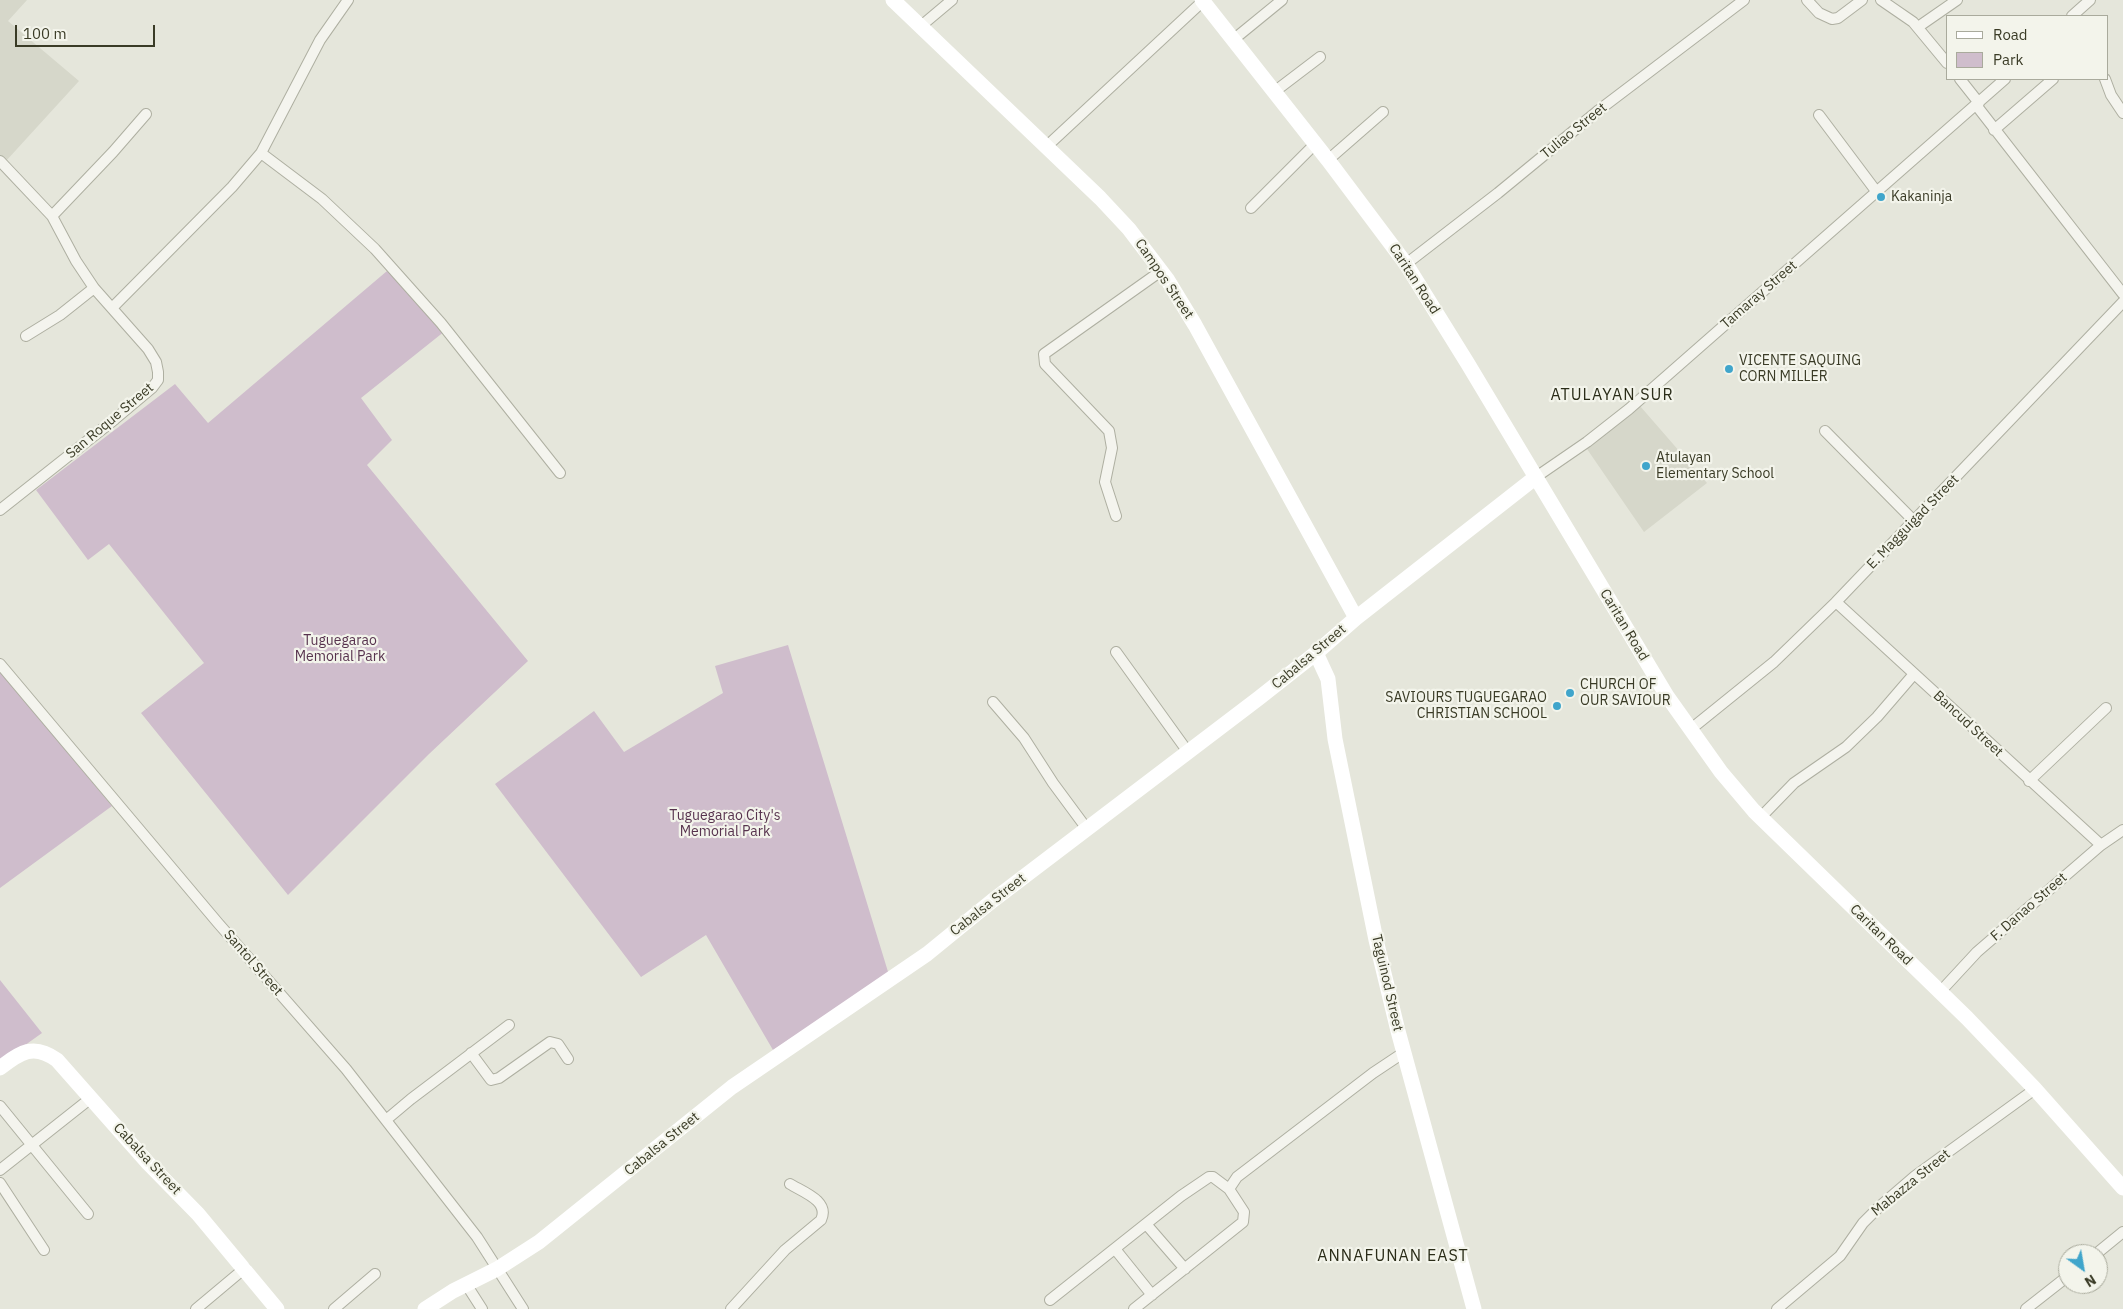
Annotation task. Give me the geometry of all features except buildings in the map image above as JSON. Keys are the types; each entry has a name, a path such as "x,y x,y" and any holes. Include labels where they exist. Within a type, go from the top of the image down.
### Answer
{"street":[{"path":"112,308 232,187 260,153 320,40 348,0"},
{"name":"Campos Street","path":"893,0 1046,146 1129,229 1161,271 1195,325 1356,618"},
{"path":"921,26 952,0"},
{"path":"1046,146 1203,0"},
{"name":"Caritan Road","path":"1203,0 1328,160 1406,264 1668,696 1726,778 1760,818 1940,992 2035,1089 2123,1188"},
{"path":"1233,40 1282,0"},
{"name":"Tuliao Street","path":"1406,264 1498,193 1599,110 1744,0"},
{"path":"1807,0 1819,13 1832,20 1838,18 1862,0"},
{"path":"1880,0 1908,18 1918,27 1946,62"},
{"path":"1918,27 1957,0"},
{"path":"2073,15 2090,0"},
{"path":"1274,92 1320,57"},
{"path":"1961,80 1994,130 2123,294"},
{"name":"Tamaray Street","path":"1536,478 1588,442 1629,409 2004,80"},
{"path":"1994,130 2052,80"},
{"path":"2105,80 2111,95 2123,113"},
{"path":"1328,160 1383,112"},
{"path":"52,216 146,114"},
{"path":"1819,115 1876,191"},
{"path":"1251,208 1315,144"},
{"path":"260,153 322,200 375,248 442,323 560,473"},
{"name":"San Roque Street","path":"0,161 52,216 76,261 94,288 148,349 156,362 158,380 152,388 115,419 0,510"},
{"path":"1116,516 1105,482 1112,448 1109,431 1045,364 1044,354 1161,271"},
{"path":"26,336 60,315 94,288"},
{"name":"E. Magguigad Street","path":"1691,730 1774,662 1836,602 2123,302"},
{"path":"1825,431 1914,521"},
{"name":"Cabalsa Street","path":"425,1309 466,1284 497,1269 564,1223 732,1087 927,954 992,901 1316,653 1356,618 1536,478"},
{"name":"Bancud Street","path":"1836,602 2101,845"},
{"path":"1116,652 1188,752"},
{"name":"Taguinod Street","path":"1316,653 1328,679 1334,739 1376,940 1403,1053 1474,1309"},
{"name":"Santol Street","path":"0,664 212,916 346,1069 477,1237 523,1309"},
{"path":"1760,818 1794,783 1846,747 1877,717 1914,674"},
{"path":"993,702 1024,738 1053,783 1087,829"},
{"path":"2029,781 2106,708"},
{"name":"F. Danao Street","path":"1940,992 1977,952 2101,845 2123,830"},
{"path":"386,1120 471,1053 509,1026"},
{"path":"471,1053 492,1080 499,1078 550,1042 558,1044 568,1059"},
{"name":"Cabalsa Street","path":"0,1068 21,1054 39,1050 48,1053 57,1060 148,1163 198,1214 278,1309"},
{"path":"1229,1189 1236,1177 1373,1073 1403,1053"},
{"name":"Mabazza Street","path":"1777,1309 1840,1256 1863,1223 1915,1176 2035,1089"},
{"path":"0,1170 91,1098"},
{"path":"0,1106 88,1214"},
{"path":"1050,1300 1181,1196 1211,1177 1229,1189 1244,1212 1244,1219 1240,1225 1134,1309"},
{"path":"0,1183 44,1250"},
{"path":"731,1309 784,1250 821,1220 824,1215 820,1203 790,1184"},
{"path":"1146,1224 1185,1269"},
{"path":"2108,1244 2123,1232"},
{"path":"1115,1249 1152,1295"},
{"path":"196,1309 245,1268"},
{"path":"334,1309 374,1274"},
{"path":"466,1284 482,1309"},
{"path":"2026,1309 2058,1284"}],"shaded area":[{"path":"0,0 27,0 8,21 79,81 6,161 0,155"},
{"name":"Atulayan Elementary School","path":"1640,406 1707,483 1644,532 1587,449"}],"green space":[{"name":"Tuguegarao Memorial Park","path":"387,271 445,331 361,398 392,440 367,465 528,661 429,754 288,895 141,713 204,663 109,544 88,560 36,490 175,384 208,423"},
{"name":"Tuguegarao City's Memorial Park","path":"788,645 889,975 773,1050 706,935 641,977 495,784 594,711 624,752 723,693 715,666"},
{"path":"0,671 112,806 0,888"},
{"path":"0,980 42,1033 0,1063"}],"place":[{"name":"Kakaninja","path":"1881,197"},
{"name":"VICENTE SAQUING CORN MILLER","path":"1729,369"},
{"name":"Atulayan Elementary School","path":"1646,466"},
{"name":"CHURCH OF OUR SAVIOUR","path":"1570,693"},
{"name":"SAVIOURS TUGUEGARAO CHRISTIAN SCHOOL","path":"1557,706"}],"district":[{"name":"ATULAYAN SUR","path":"1612,395"},
{"name":"ANNAFUNAN EAST","path":"1393,1256"}]}
